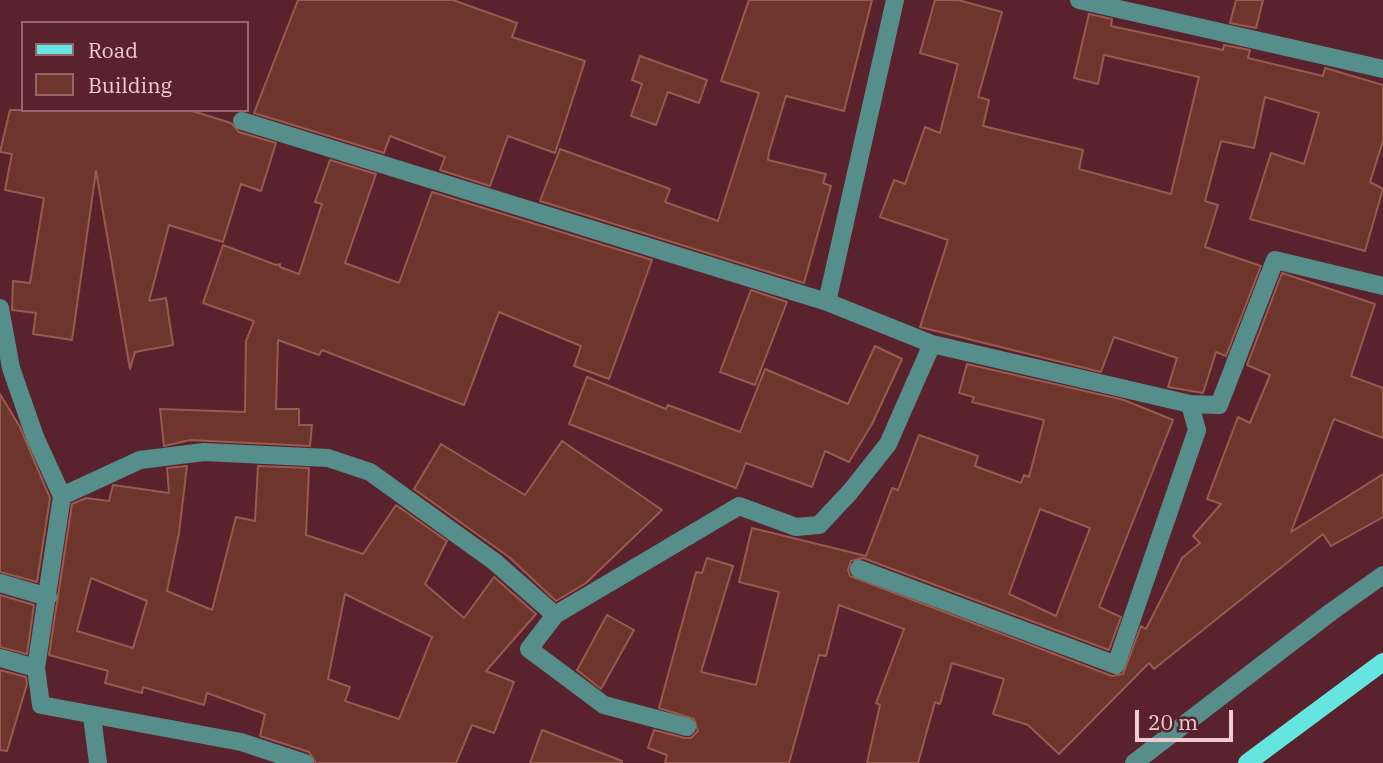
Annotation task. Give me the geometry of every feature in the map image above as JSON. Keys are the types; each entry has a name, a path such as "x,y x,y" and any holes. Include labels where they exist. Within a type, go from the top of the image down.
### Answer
{"main road":[{"path":"1247,763 1383,662"}],"street":[{"path":"827,302 895,0"},
{"path":"1079,0 1315,51 1383,69"},
{"path":"242,121 827,302 932,344 1190,404 1219,405 1275,260 1383,286"},
{"path":"0,308 11,368 35,438 62,496 36,668 41,705 241,742 305,763"},
{"path":"687,727 604,705 529,649 555,615 739,506 796,527 819,525 850,492 888,444 932,344"},
{"path":"859,569 1116,665 1197,430 1190,404"},
{"path":"62,496 139,460 204,452 328,458 370,472 495,562 555,615"},
{"path":"1133,763 1331,611 1383,575"},
{"path":"0,583 48,597"},
{"path":"0,658 36,668"},
{"path":"92,716 98,763"}],"building":[{"path":"298,0 453,0 517,23 512,37 585,61 555,153 508,136 490,186 440,170 445,157 390,136 384,153 254,113"},
{"path":"749,0 872,0 844,111 786,96 769,152 768,160 826,174 823,183 831,186 804,283 540,201 560,149 670,189 665,202 718,221 759,93 721,81"},
{"path":"935,0 958,0 1002,12 978,97 989,100 983,126 1083,150 1079,169 1171,194 1199,77 1104,55 1098,84 1074,78 1089,14 1112,19 1111,26 1223,50 1224,45 1250,50 1248,58 1323,76 1325,68 1383,85 1383,141 1370,182 1383,189 1365,251 1250,219 1271,153 1304,164 1319,113 1265,97 1254,148 1221,141 1205,201 1218,205 1205,247 1261,266 1226,356 1216,352 1203,393 1168,387 1177,358 1114,337 1101,372 920,327 948,240 880,217 894,180 905,184 925,127 940,133 958,64 920,53"},
{"path":"1236,0 1263,0 1256,28 1230,23"},
{"path":"640,56 707,80 699,103 668,92 656,125 631,116 642,84 632,80"},
{"path":"10,110 195,112 231,123 239,132 276,143 261,191 241,184 223,242 169,225 149,301 166,298 173,345 135,352 130,369 96,171 72,340 33,334 36,313 12,310 13,281 30,283 44,198 5,190 12,154 0,152"},
{"path":"330,160 376,174 345,263 399,283 432,192 652,260 609,379 574,366 581,346 499,312 464,405 322,350 319,355 278,340 276,409 299,409 299,425 312,425 310,446 190,440 164,446 160,409 245,412 246,341 254,321 203,303 223,245 276,265 280,264 280,267 299,274 322,204 315,202"},
{"path":"1282,273 1375,304 1351,376 1383,388 1383,438 1334,419 1291,532 1383,474 1383,517 1331,546 1323,534 1154,669 1149,663 1059,754 1028,725 993,714 1004,679 952,663 940,704 935,702 918,763 867,763 880,705 876,703 904,629 839,605 826,656 819,655 789,763 665,763 667,755 648,748 654,730 685,738 691,738 698,731 694,719 659,708 696,572 702,573 707,558 733,566 701,672 756,685 779,592 739,582 752,528 866,556 892,488 898,490 919,435 978,456 975,466 1021,483 1024,475 1029,477 1044,420 972,402 974,397 959,393 967,364 1124,400 1173,420 1099,607 1121,617 1109,650 863,558 851,561 848,570 850,576 1112,676 1123,674 1141,626 1146,629 1182,558 1200,543 1193,536 1221,504 1207,499 1238,417 1250,423 1270,375 1247,365","holes":["1040,509 1090,528 1056,616 1009,594"]},
{"path":"751,290 787,302 755,385 720,372"},
{"path":"875,346 902,359 872,424 849,462 825,451 812,487 746,463 736,488 569,424 587,377 666,409 668,405 740,432 765,369 848,404"},
{"path":"0,394 20,427 50,498 37,582 0,572"},
{"path":"562,441 662,510 586,583 556,601 509,557 414,489 441,444 525,495"},
{"path":"187,466 179,533 167,591 212,610 236,517 255,521 258,466 309,468 306,535 363,554 396,505 447,541 425,584 464,618 494,577 536,614 486,671 514,682 494,733 472,725 456,763 316,763 309,752 260,736 265,714 207,693 204,705 143,687 142,693 105,683 108,671 49,655 72,504 86,498 109,501 113,485 169,493 167,468","holes":["91,578 147,601 133,648 77,631","345,594 432,637 399,719 345,701 350,687 328,679"]},
{"path":"0,595 34,605 27,654 0,647"},
{"path":"607,615 634,630 601,689 577,670"},
{"path":"0,670 26,677 27,684 7,751 0,750"},
{"path":"542,730 622,761 622,763 530,763"}]}
